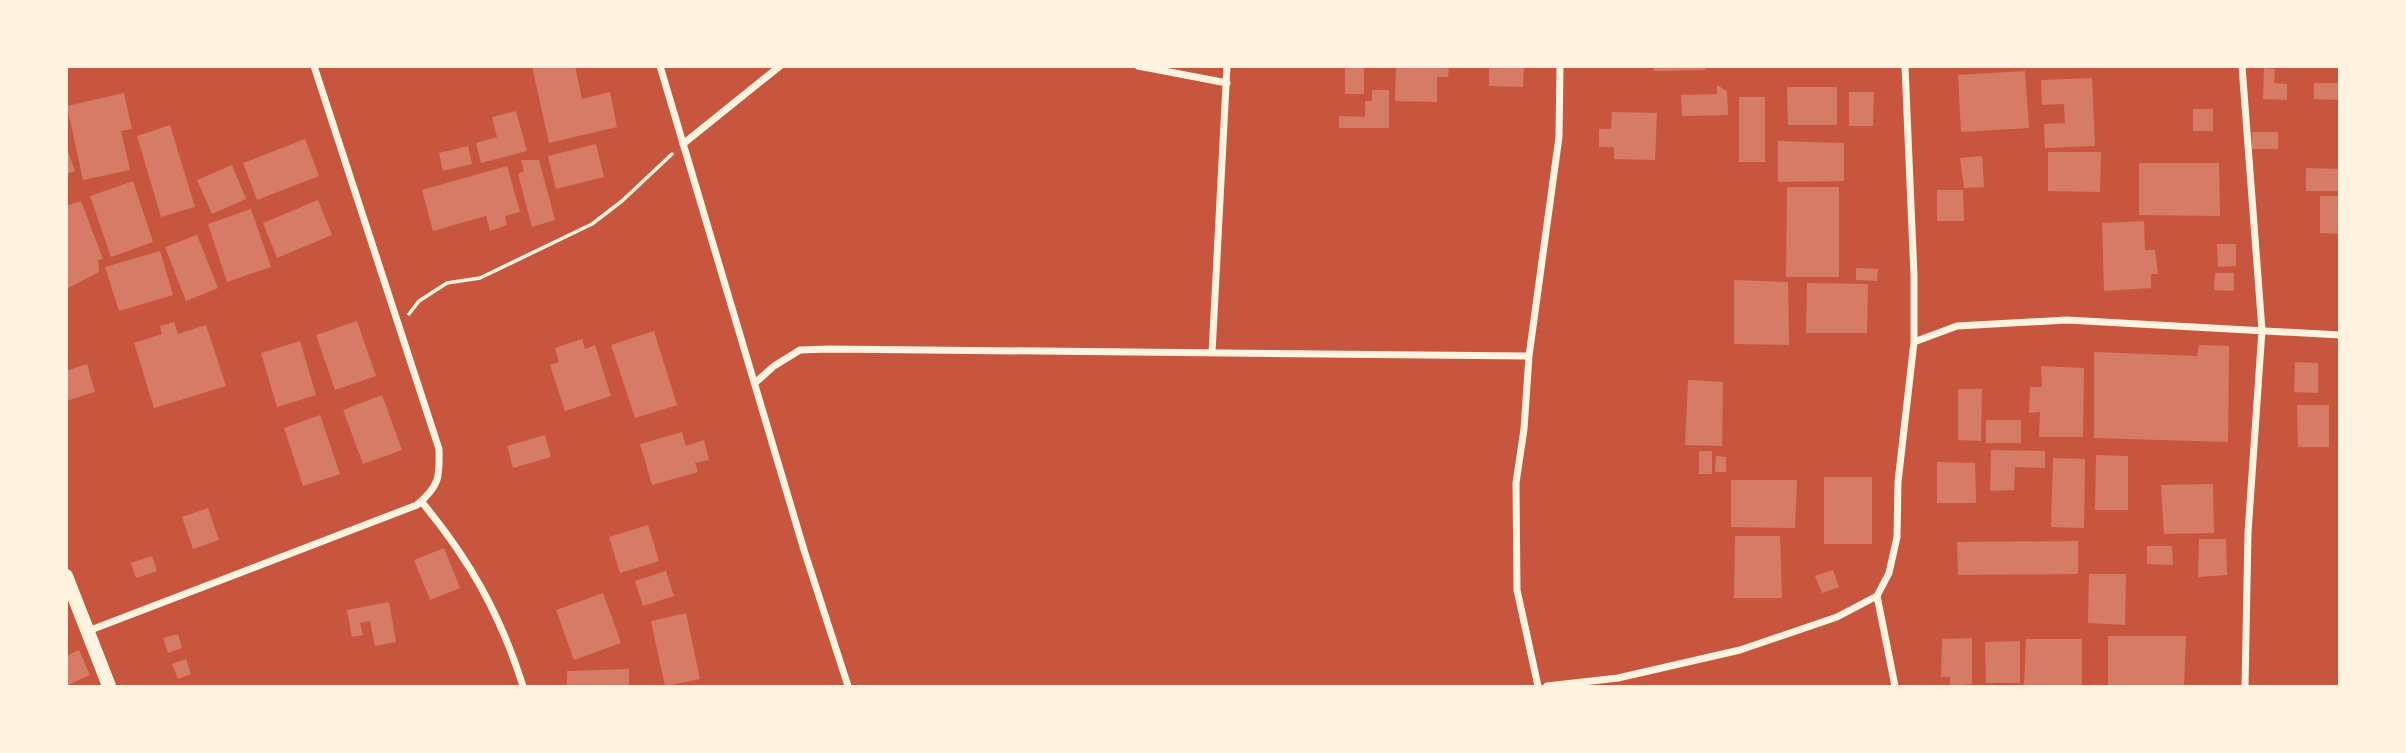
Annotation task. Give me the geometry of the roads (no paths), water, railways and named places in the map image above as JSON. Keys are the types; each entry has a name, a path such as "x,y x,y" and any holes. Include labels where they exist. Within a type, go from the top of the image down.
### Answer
{"main road":[{"path":"66,576 109,687"}],"street":[{"path":"88,632 417,505 433,492 440,475 439,449 314,66"},
{"path":"660,66 804,550 848,687"},
{"path":"683,144 780,66"},
{"path":"1138,66 1227,83"},
{"path":"1212,353 1227,66"},
{"path":"1538,687 1517,590 1516,483 1524,429 1529,356 1559,137 1560,66"},
{"path":"1547,687 1618,678 1740,650 1838,617 1877,596 1889,573 1897,537 1898,482 1914,342 1914,276 1905,66"},
{"path":"2242,66 2262,330 2248,533 2245,687"},
{"path":"1914,342 1957,326 2067,320 2340,335"},
{"path":"754,383 774,366 800,350 1529,356"},
{"path":"422,501 452,539 482,586 511,647 523,687"},
{"path":"1877,596 1895,687"}]}
